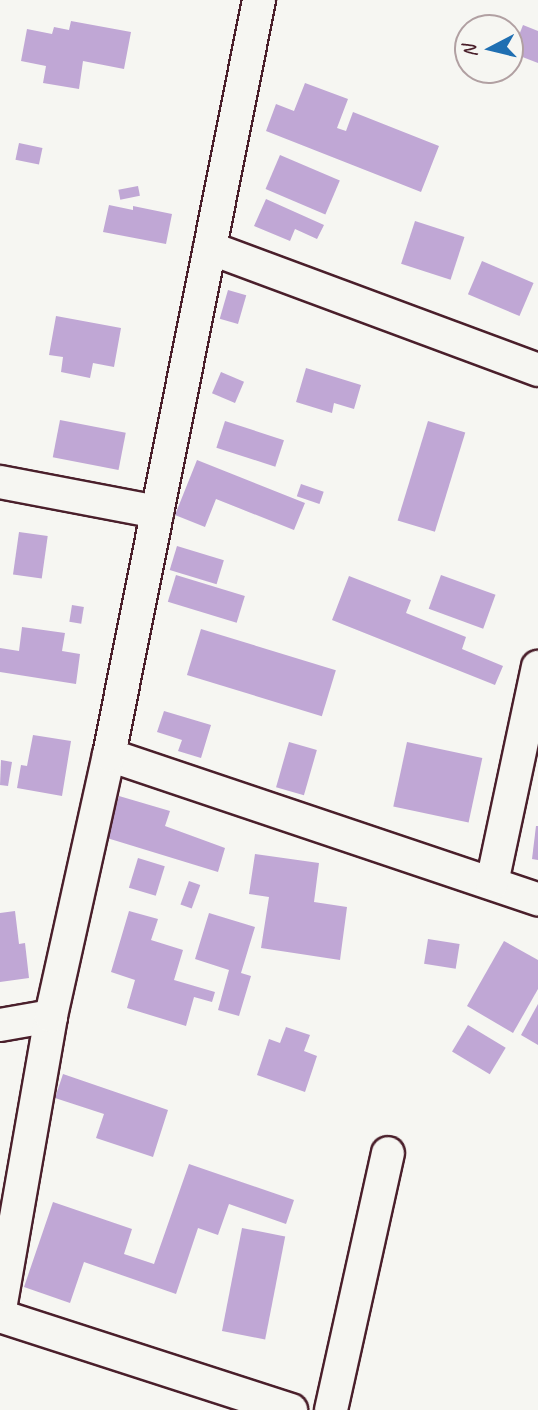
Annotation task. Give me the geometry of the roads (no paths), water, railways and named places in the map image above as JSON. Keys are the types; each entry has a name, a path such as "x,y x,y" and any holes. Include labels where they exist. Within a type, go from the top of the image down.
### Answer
{"street":[{"path":"0,1310 51,1016 109,755 259,0"},
{"path":"210,248 538,370"},
{"path":"0,482 158,512"},
{"path":"492,883 538,667"},
{"path":"109,755 538,899"},
{"path":"0,1025 51,1016"},
{"path":"331,1410 388,1153"},
{"path":"0,1316 291,1410"}]}
